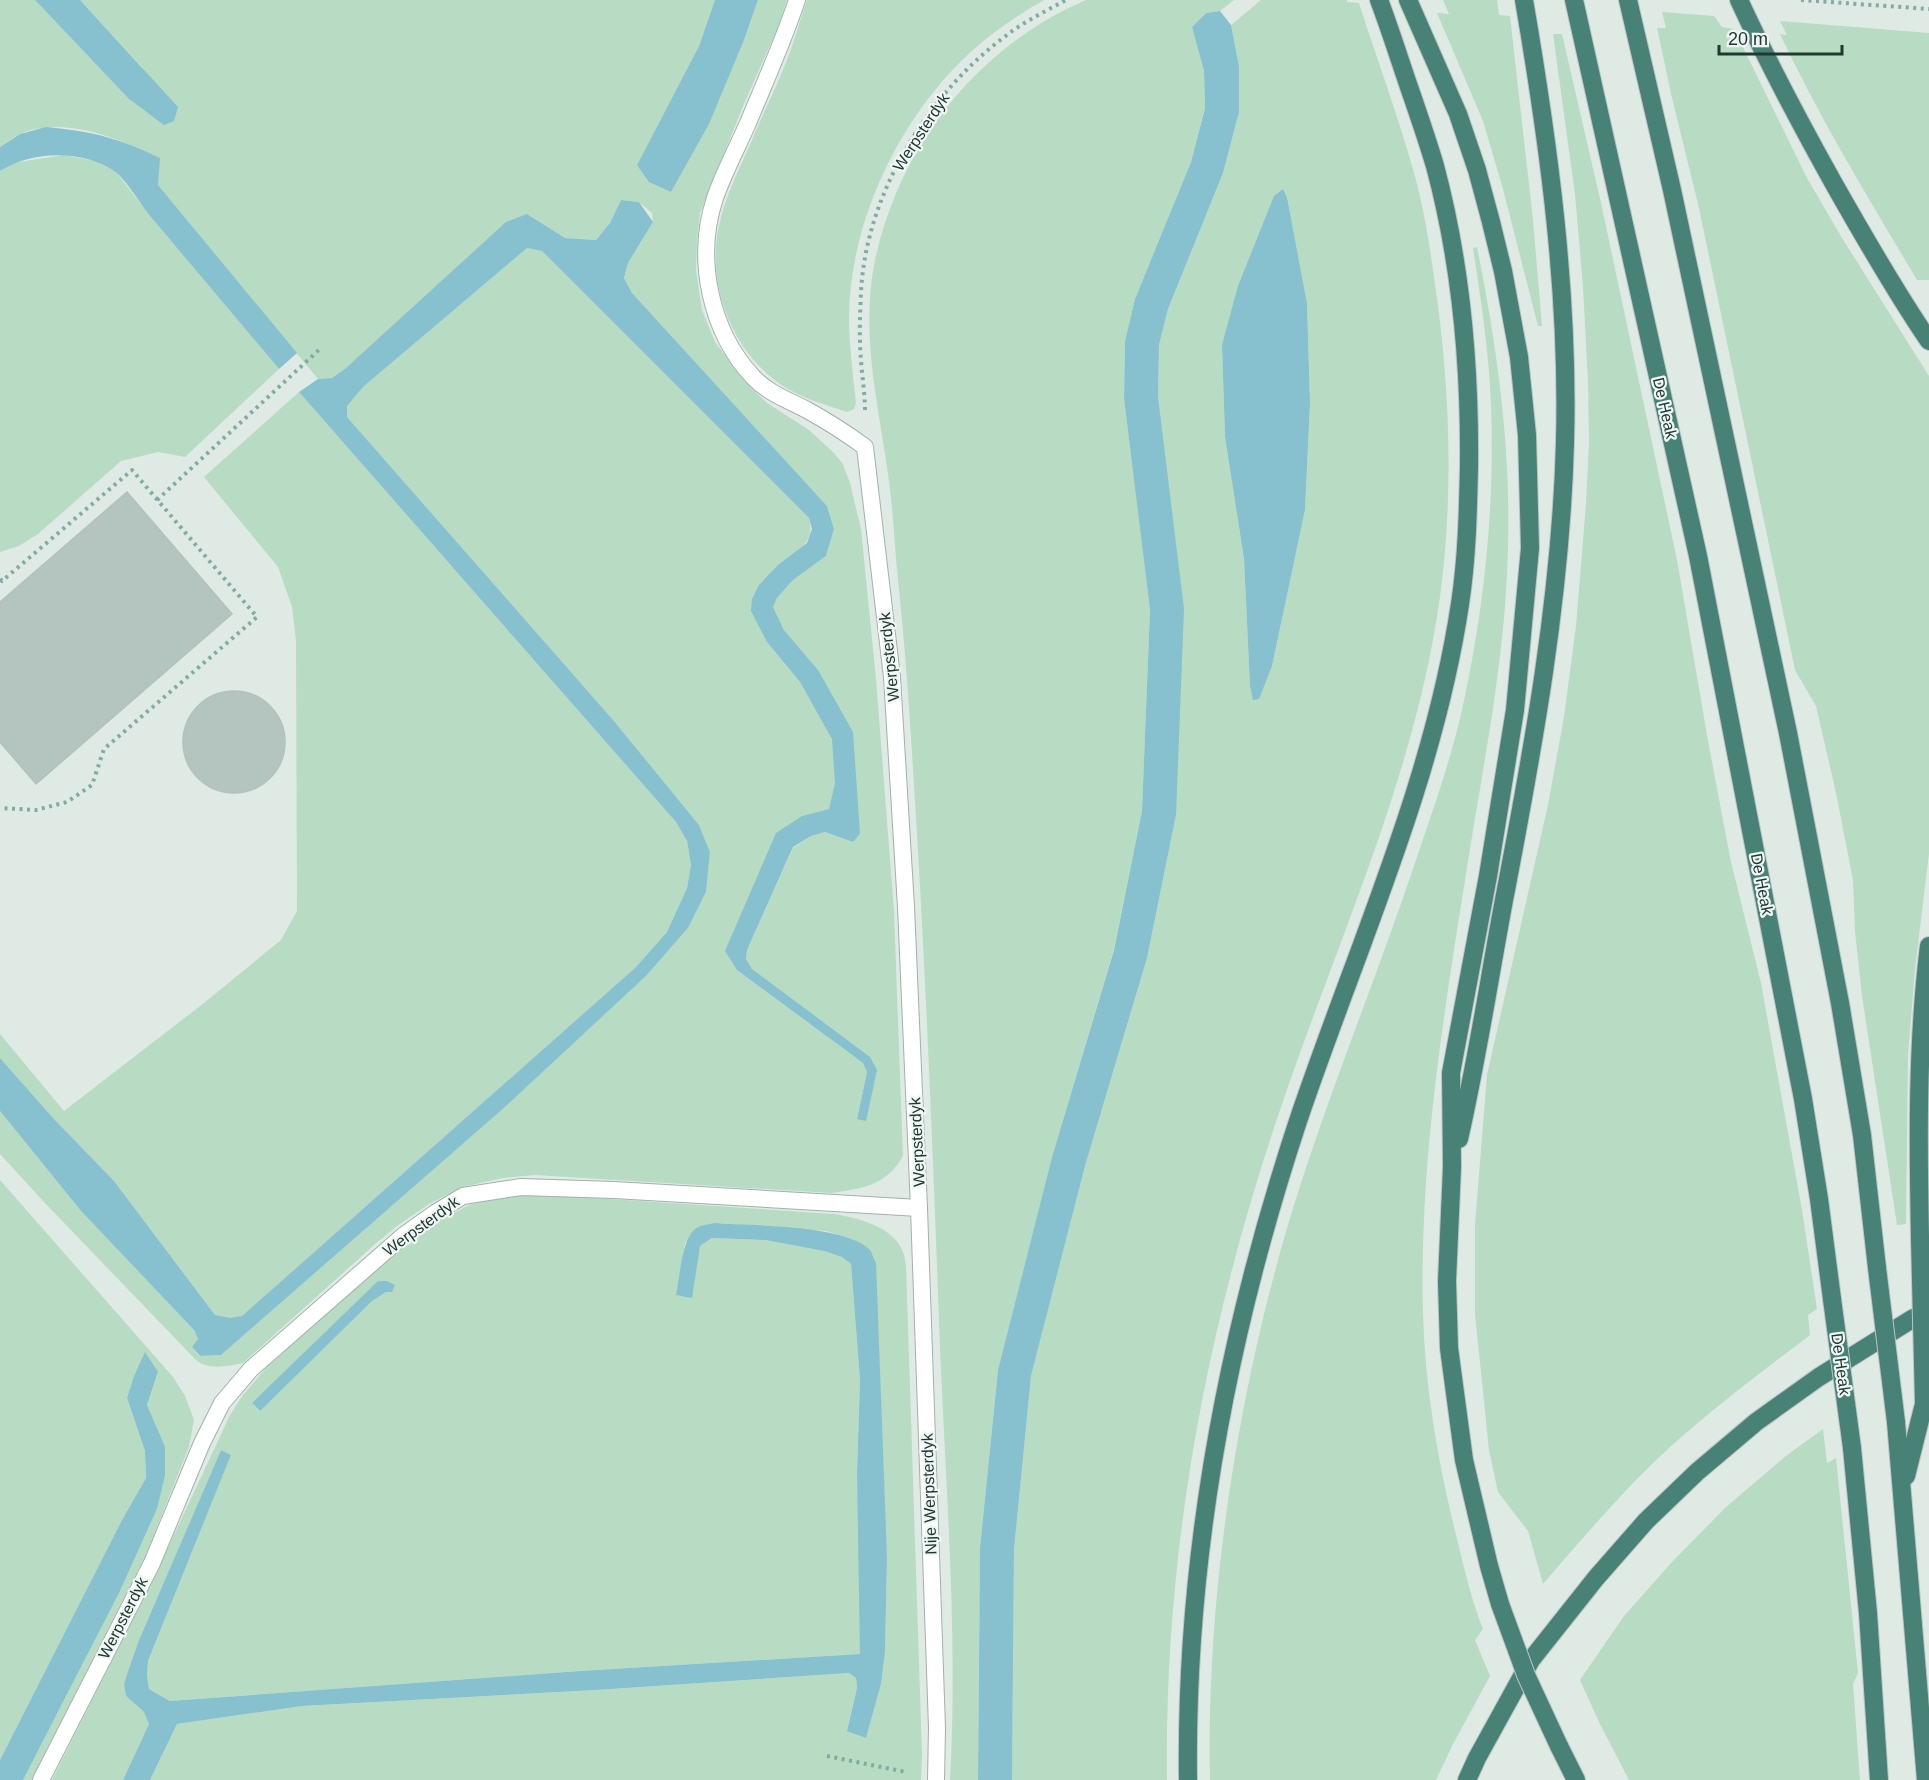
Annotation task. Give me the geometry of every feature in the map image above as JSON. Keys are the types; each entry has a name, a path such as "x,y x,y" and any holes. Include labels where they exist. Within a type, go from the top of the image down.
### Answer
{"highway":[{"name":"De Heak","path":"1574,0 1698,556 1803,1099 1819,1199 1852,1448 1868,1613 1879,1780"},
{"path":"1629,0 1788,733 1840,1003 1860,1124 1896,1422 1926,1780"},
{"path":"1739,0 1774,76 1851,214 1929,341"},
{"path":"1188,1780 1188,1730 1198,1561 1233,1355 1262,1237 1299,1119 1375,913 1425,765 1440,708 1460,603 1467,542 1470,405 1461,308 1449,231 1434,165 1380,3"},
{"path":"1411,5 1461,123 1491,222 1519,357 1528,464 1530,548 1517,688 1488,876 1451,1073 1452,1167 1447,1315 1452,1375 1472,1496 1488,1566 1526,1675 1576,1780"},
{"path":"1452,1167 1474,1076 1538,713 1551,623 1562,502 1565,381 1561,289 1554,196 1525,9"},
{"path":"1903,1490 1924,1404 1919,1166 1922,1026 1929,946"},
{"path":"1467,1780 1531,1660 1596,1578 1646,1521 1698,1471 1756,1422 1828,1372 1912,1319 1929,1311"}],"lane":[{"path":"797,0 784,38 715,199 708,240 707,270 712,302 722,330 738,358 754,378 775,394 837,427 865,447"},
{"name":"Werpsterdyk","path":"41,1780 152,1563 202,1443 222,1403 251,1369 404,1234 435,1213 463,1196 521,1186 920,1208 906,907 892,677 865,447"},
{"name":"Nije Werpsterdyk","path":"920,1208 936,1684 936,1779"}],"path":[{"name":"Werpsterdyk","path":"865,447 861,290 875,222 892,176 932,110 953,84 1008,34 1066,0"},
{"path":"1801,0 1929,9"},
{"path":"157,500 321,348"},
{"path":"0,579 2,582 132,470 257,617 104,749 92,785 67,802 36,810 0,808"},
{"path":"827,1756 936,1779"}],"green space":[{"path":"0,0 35,0 128,98 143,68 80,0 715,0 699,46 637,165 671,192 709,123 758,0 787,0 700,213 696,270 702,310 715,342 745,382 767,403 809,430 843,464 861,529 876,679 894,911 903,1156 889,1174 864,1187 832,1193 535,1175 503,1178 462,1187 429,1204 397,1226 243,1363 218,1367 200,1363 195,1359 0,1154 0,1111 81,1211 194,1330 198,1339 192,1347 199,1356 221,1355 505,1107 646,976 688,928 706,892 710,852 699,825 614,721 347,417 346,406 363,387 527,248 542,251 809,518 810,534 807,540 803,546 779,564 767,642 800,682 833,739 836,783 829,809 802,816 737,970 863,1063 867,1072 857,1119 876,1071 752,969 746,959 747,950 793,848 811,836 825,832 853,842 860,834 818,670 784,630 773,607 777,598 793,580 826,556 834,529 827,506 632,293 624,278 628,263 653,222 652,213 639,202 621,200 610,223 596,240 565,238 527,214 346,368 332,378 318,379 158,185 159,158 109,137 73,128 37,129 17,135 0,147"},
{"path":"807,0 1044,0 990,36 946,77 922,107 882,175 857,250 851,287 849,325 856,403 854,409 847,412 798,394 765,372 737,336 720,294 716,271 716,248 725,204 786,63"},
{"path":"1086,0 1234,0 1220,11 1206,13 1192,27 1204,71 1205,107 1191,162 1135,299 1125,341 1124,399 1150,610 1142,811 1114,949 1052,1157 998,1370 980,1548 978,1780 950,1780 952,1618 922,930 913,763 893,516 872,367 869,314 871,287 875,260 887,218 903,177 924,140 949,104 978,73 1011,44 1047,20"},
{"path":"1261,0 1347,0 1347,2 1359,3 1413,169 1434,277 1444,357 1448,437 1447,518 1440,597 1428,664 1393,795 1372,859 1279,1113 1230,1276 1194,1442 1182,1526 1173,1610 1168,1695 1167,1780 1012,1780 1014,1550 1031,1376 1085,1166 1147,958 1176,815 1158,397 1159,345 1168,309 1223,173 1239,112 1239,66 1231,25","holes":["1283,189 1287,197 1307,303 1310,403 1305,510 1272,666 1250,686 1244,559 1225,437 1222,345"]},
{"path":"1443,0 1497,0 1499,15 1510,16 1533,220 1542,326 1538,326 1483,121 1437,13 1449,14"},
{"path":"1662,12 1714,16 1722,27 1734,29 1807,178 1929,376 1929,853 1915,969 1908,1055 1906,1224 1897,1225 1862,996 1855,931 1853,880 1836,793 1816,706 1795,670 1699,208 1657,28 1666,28"},
{"path":"1780,21 1929,33 1929,280 1917,280 1846,158 1780,34 1787,35"},
{"path":"1553,34 1562,34 1601,203 1677,560 1731,862 1761,983 1802,1210 1817,1309 1808,1315 1810,1335 1721,1404 1658,1458 1543,1584 1528,1531 1498,1492 1489,1450 1475,1314 1475,1224 1487,1075 1548,805 1564,717 1576,626 1586,504 1589,443 1583,287 1575,194"},
{"path":"64,155 96,161 116,172 279,369 185,457 158,452 121,461 38,534 19,546 0,552 0,171 12,163"},
{"path":"1477,247 1491,321 1505,434 1508,509 1506,588 1493,711 1449,983 1434,1092 1425,1203 1423,1313 1426,1369 1438,1452 1465,1571 1483,1629 1475,1640 1490,1676 1436,1780 1210,1780 1213,1645 1227,1508 1251,1373 1266,1307 1283,1242 1314,1144 1442,783 1453,747 1470,672 1486,559 1492,444 1488,365 1473,248"},
{"path":"299,392 676,822 687,841 691,865 687,888 667,932 636,967 242,1316 230,1319 215,1315 114,1181 54,1119 0,1058 0,1034 64,1111 204,1003 281,940 297,911 296,640 292,607 278,567 204,477"},
{"path":"0,1180 173,1377 185,1396 194,1420 189,1447 144,1559 32,1780 23,1780 120,1591 157,1509 153,1422 147,1405 158,1373 145,1353 127,1398 145,1451 146,1478 122,1520 0,1760"},
{"path":"534,1194 834,1214 874,1225 898,1243 904,1254 906,1266 921,1780 150,1780 177,1724 302,1706 849,1673 856,1678 857,1688 847,1730 866,1738 881,1684 885,1652 887,1558 870,1251 853,1239 826,1231 714,1223 685,1243 677,1295 697,1261 700,1246 712,1238 765,1240 824,1251 842,1257 851,1264 860,1380 857,1474 861,1589 860,1654 580,1671 170,1701 149,1689 148,1661 231,1455 221,1450 139,1640 127,1674 124,1685 126,1696 144,1712 149,1724 123,1780 52,1780 159,1567 230,1415 243,1395 266,1368 409,1240 469,1205 506,1195","holes":["387,1281 392,1292 386,1292 372,1301 259,1411 252,1403"]},
{"path":"1823,1429 1827,1463 1836,1458 1858,1673 1853,1684 1860,1780 1629,1780 1580,1680 1624,1616 1672,1562 1726,1507 1786,1456"}],"water":[{"path":"35,0 80,0 178,107 174,121 164,125 128,98"},
{"path":"715,0 758,0 709,124 671,192 649,182 637,165 699,46"},
{"path":"1220,11 1231,25 1239,66 1239,112 1223,173 1168,309 1159,345 1158,397 1184,609 1176,815 1147,958 1085,1166 1031,1376 1014,1550 1012,1780 978,1780 980,1548 998,1370 1052,1157 1114,950 1142,811 1150,610 1124,399 1125,341 1135,299 1191,162 1205,108 1204,71 1192,27 1206,13"},
{"path":"46,127 104,137 131,145 160,158 158,185 297,353 279,369 114,171 87,159 57,155 26,159 0,171 0,147 20,134"},
{"path":"1283,189 1287,197 1307,303 1310,403 1305,510 1272,666 1259,699 1253,700 1250,686 1244,559 1225,437 1222,345 1238,286 1274,196"},
{"path":"621,200 639,202 653,222 628,263 624,278 632,293 827,506 834,529 826,556 793,580 777,598 773,607 784,630 818,670 853,732 860,834 853,842 825,832 811,836 793,847 747,950 746,959 752,969 870,1057 877,1070 866,1121 857,1119 867,1072 863,1063 737,970 725,951 776,833 802,816 829,809 835,783 832,739 800,682 767,642 751,611 752,599 759,585 779,564 807,543 812,529 809,518 542,251 527,248 363,387 347,406 347,417 614,721 699,825 710,852 706,892 688,928 646,976 505,1107 221,1355 200,1356 192,1347 198,1339 194,1330 81,1211 0,1111 0,1058 54,1119 114,1181 215,1315 230,1318 242,1316 636,967 667,932 687,888 691,865 687,841 676,822 299,392 318,379 332,378 346,368 506,222 527,214 565,238 596,240 610,223"},
{"path":"714,1223 796,1228 841,1235 858,1241 870,1250 876,1263 887,1558 885,1652 881,1684 866,1738 847,1731 857,1688 856,1678 849,1673 302,1706 177,1724 150,1780 123,1780 149,1724 144,1712 126,1696 124,1685 127,1674 139,1640 221,1450 231,1455 148,1661 149,1689 170,1701 580,1671 860,1654 857,1474 860,1380 851,1264 842,1257 824,1251 765,1240 712,1238 700,1246 692,1298 676,1295 683,1253 689,1237 697,1228"},
{"path":"378,1281 387,1281 395,1285 392,1292 386,1292 372,1301 260,1411 252,1403"},
{"path":"145,1352 158,1372 147,1405 165,1447 165,1475 157,1509 120,1591 23,1780 0,1780 0,1760 122,1520 146,1478 145,1451 127,1398"}],"building":[{"path":"127,492 232,614 36,784 0,742 0,602"},
{"path":"234,691 253,695 270,706 281,723 285,742 281,761 270,778 253,789 234,793 215,789 198,778 187,761 183,742 187,723 198,706 215,695"}]}
